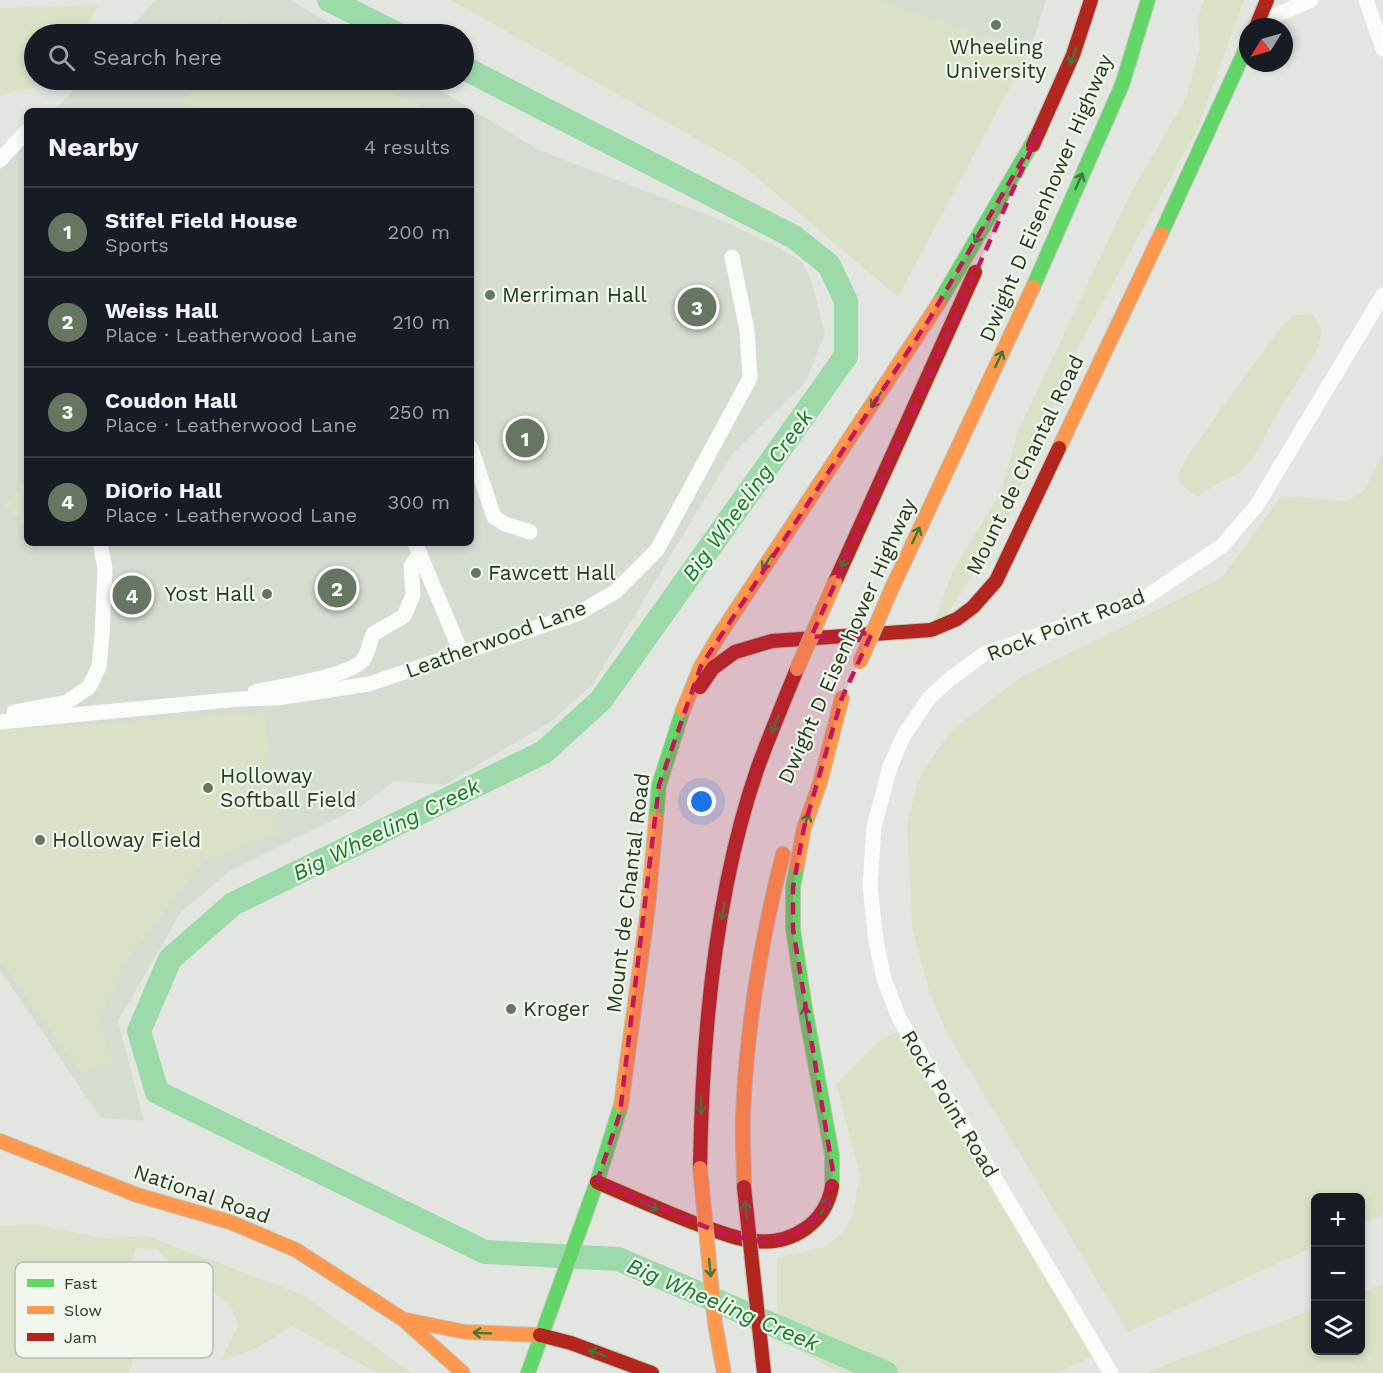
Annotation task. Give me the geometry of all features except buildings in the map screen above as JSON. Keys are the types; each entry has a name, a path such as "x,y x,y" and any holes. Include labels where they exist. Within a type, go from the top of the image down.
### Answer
{"main road":[{"name":"Dwight D Eisenhower Highway","path":"724,1373 715,1323 700,1168 701,1092 711,988 737,840 758,767 797,669 1073,55 1091,0"},
{"name":"Dwight D Eisenhower Highway","path":"858,666 891,588 1030,294 1067,210 1122,84 1149,0"},
{"path":"1260,18 1267,0"},
{"name":"Mount de Chantal Road","path":"528,1373 620,1113 648,907 659,785 683,710 713,668 735,652 772,641 931,630 957,619 973,607 996,581 1239,64"},
{"path":"683,710 701,666 718,637 930,318 1040,130"},
{"name":"Dwight D Eisenhower Highway","path":"597,1182 647,1205 723,1234 762,1242 781,1241 800,1234 823,1212 829,1201 833,1172 832,1155 808,1030 793,929 793,887 804,828 820,783 844,694 822,738 796,811 767,917 756,973 743,1115 744,1187 764,1373"},
{"name":"National Road","path":"0,1141 137,1195 230,1222 285,1245 347,1281 404,1320 463,1373"},
{"path":"404,1320 465,1332 540,1335 571,1343 652,1373"}],"street":[{"path":"1272,18 1311,0"},
{"path":"1366,0 1383,50"},
{"path":"0,160 24,134"},
{"name":"Leatherwood Lane","path":"0,722 239,699 277,698 369,684 577,614 615,592 657,550 750,378 747,330 732,257"},
{"name":"Rock Point Road","path":"1111,1373 899,1018 884,979 876,941 870,886 874,827 890,767 904,735 930,697 950,679 984,654 1143,599 1222,546 1257,505 1383,295"},
{"path":"474,457 494,517 505,524 530,532"},
{"path":"0,714 67,702 89,687 99,668 102,635 105,568 101,546"},
{"path":"417,548 461,652"},
{"path":"239,699 255,692 338,674 363,660 373,634 404,616 413,595 411,566 417,548"}],"highlighted area":[{"path":"1040,130 811,637 872,633 842,698 804,828 793,887 793,929 833,1172 829,1201 809,1226 781,1241 762,1242 723,1234 597,1182 620,1113 659,785 701,666 930,318"}],"shaded area":[{"path":"156,0 290,0 331,24 133,24"},
{"name":"Wheeling University","path":"878,0 1046,0 1030,50"},
{"path":"74,90 440,90 469,108 57,108"},
{"path":"474,111 539,150 723,221 802,262 811,280 825,333 806,382 732,454 593,684 552,721 444,785 394,781 362,806 231,870 181,912 118,1021 144,1121 101,1118 0,970 0,170 24,144 24,546 474,546"}],"green space":[{"path":"451,0 878,0 1030,50 898,297 741,164"},
{"path":"1204,0 1244,0 1197,130 1074,355 1005,525 943,621 935,619 953,570 1001,492 1017,433 1129,196 1186,98 1200,47 1197,21"},
{"path":"98,5 89,24 24,24 24,90 0,95 0,8"},
{"path":"226,13 250,24 221,24"},
{"path":"189,90 387,90 421,106 420,108 199,108 184,101"},
{"path":"1313,314 1322,331 1317,350 1274,419 1254,457 1239,474 1220,482 1197,497 1179,483 1178,474 1188,455 1279,329 1293,315"},
{"path":"1383,452 1383,1215 1365,1223 1365,1193 1311,1193 1311,1248 1128,1332 946,1032 929,991 912,927 907,823 918,782 928,763 952,730 1021,677 1222,578 1281,496 1347,501 1365,489"},
{"path":"24,483 24,524 4,505"},
{"path":"264,712 279,834 203,862 123,965 99,1020 113,1063 82,1074 0,961 0,730"},
{"path":"899,1031 1095,1355 1058,1373 840,1373 792,1347 777,1310 777,1258 824,1247 841,1234 852,1216 860,1175 836,1084 880,1040"},
{"path":"37,1225 104,1238 147,1236 303,1295 412,1373 377,1373 292,1326 257,1348 221,1360 238,1326 231,1305 213,1293 213,1262 169,1262 157,1249 136,1248 133,1262 15,1262 15,1358 133,1358 129,1373 0,1373 0,1226"},
{"path":"1383,1284 1383,1373 1148,1373 1311,1310 1311,1355 1365,1355 1365,1291"}],"waterway":[{"name":"Big Wheeling Creek","path":"329,0 377,24"},
{"name":"Big Wheeling Creek","path":"474,73 794,237 829,265 846,301 846,356 601,700 544,752 233,904 170,959 139,1031 157,1092 485,1252 618,1259 886,1373"}],"traffic: fast":[{"path":"1033,287 1122,85 1148,0"},
{"path":"1161,234 1239,64"},
{"path":"939,303 1040,130"},
{"path":"656,819 659,785 683,710"},
{"path":"797,866 793,887 793,929 832,1155 832,1186"},
{"path":"528,1373 597,1182 621,1105"}],"traffic: slow":[{"path":"1059,448 1161,234"},
{"path":"892,588 1033,287"},
{"path":"683,710 701,666 718,637 939,303"},
{"path":"797,669 835,582"},
{"path":"860,662 892,588"},
{"path":"797,866 804,828 820,783 842,698"},
{"path":"621,1105 648,907 656,819"},
{"path":"744,1187 743,1113 748,1047 762,950 783,854"},
{"path":"0,1141 137,1195 230,1222 296,1250 404,1320 463,1373"},
{"path":"700,1168 715,1323 724,1373"},
{"path":"406,1320 465,1332 540,1335"}],"traffic: jam":[{"path":"1033,145 1073,55 1091,0"},
{"path":"1260,18 1267,0"},
{"path":"835,582 975,272"},
{"path":"700,687 713,668 735,652 772,641 931,630 957,619 973,607 996,581 1059,448"},
{"path":"700,1168 708,1016 721,914 743,814 758,767 797,669"},
{"path":"597,1182 724,1234 755,1241 782,1239 805,1229 823,1211 832,1186"},
{"path":"744,1187 764,1373"},
{"path":"540,1335 571,1343 652,1373"}],"place":[{"name":"Wheeling University","path":"996,25"},
{"name":"Merriman Hall","path":"490,295"},
{"name":"Coudon Hall","path":"697,307"},
{"name":"Stifel Field House","path":"525,438"},
{"name":"Fawcett Hall","path":"476,573"},
{"name":"Weiss Hall","path":"337,588"},
{"name":"Yost Hall","path":"267,594"},
{"name":"DiOrio Hall","path":"132,595"},
{"name":"Holloway Softball Field","path":"208,788"},
{"name":"Holloway Field","path":"40,840"},
{"name":"Kroger","path":"511,1009"}]}
